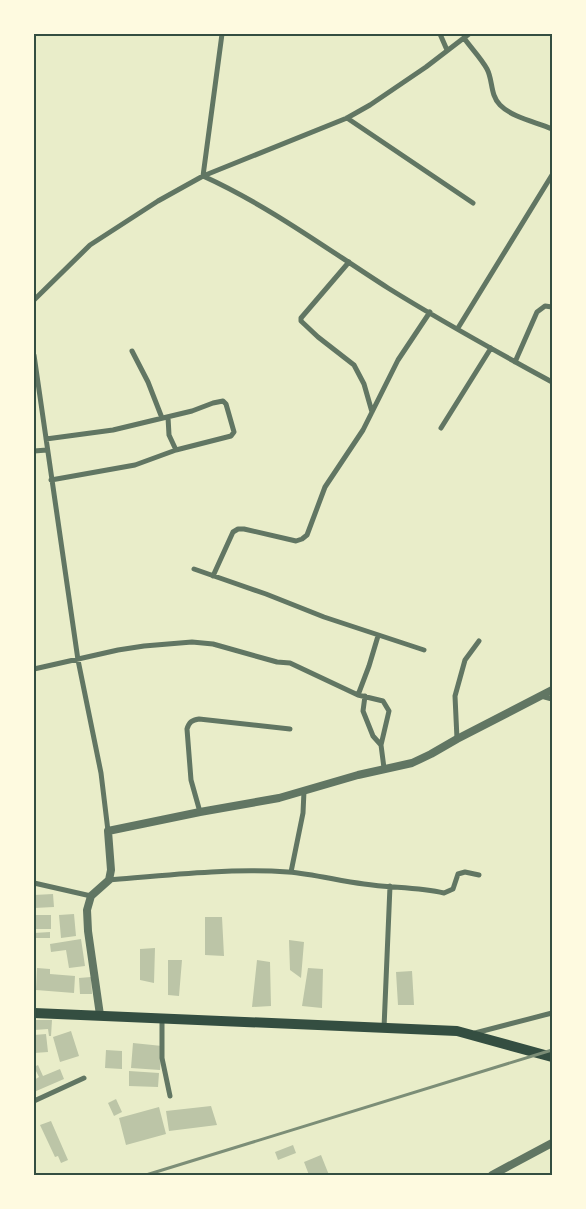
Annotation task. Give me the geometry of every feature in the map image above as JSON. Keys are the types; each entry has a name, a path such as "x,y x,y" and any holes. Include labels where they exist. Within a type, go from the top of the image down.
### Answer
{"main road":[{"path":"34,1013 458,1031 552,1057"}],"street":[{"path":"203,176 222,34"},
{"path":"440,34 447,50"},
{"path":"34,300 90,245 158,201 203,176 347,118 370,105 469,34"},
{"path":"464,38 487,68 494,96 500,106 515,116 552,129"},
{"path":"347,118 473,204"},
{"path":"203,176 230,188 265,208 430,312 552,382"},
{"path":"458,328 552,178"},
{"path":"348,262 301,320 356,369 364,384 372,412"},
{"path":"515,362 537,312 545,306 552,307"},
{"path":"214,576 233,532 238,529 296,541 302,540 307,535 325,487 346,458 398,360 430,312"},
{"path":"442,428 491,348"},
{"path":"132,351 148,382 162,418"},
{"path":"34,354 78,660 101,773 108,831 111,870 108,880 90,896 87,910 88,931 100,1015"},
{"path":"46,439 113,430 192,411 223,401 226,404 234,432 231,436 176,450 135,465 51,480"},
{"path":"168,417 169,435 176,450"},
{"path":"34,451 47,450"},
{"path":"194,568 324,617 424,650"},
{"path":"358,694 378,636"},
{"path":"457,739 455,696 465,660 479,641"},
{"path":"34,669 118,650 192,642 213,644 277,662 290,662 358,694 383,701 389,711 381,746 384,768"},
{"path":"108,831 278,798 384,768 412,763 552,690"},
{"path":"365,696 363,711 373,736 381,746"},
{"path":"541,696 552,699"},
{"path":"200,812 191,780 188,724 193,720 199,719 290,728"},
{"path":"291,872 303,813 304,791"},
{"path":"108,880 192,873 291,872 390,886 422,888 444,893 449,892 453,888 458,874 466,872 479,875"},
{"path":"34,883 90,896"},
{"path":"384,1028 390,886"},
{"path":"472,1034 552,1013"},
{"path":"162,1018 162,1058 170,1096"},
{"path":"34,1101 84,1078"},
{"path":"496,1174 552,1143"}],"building":[{"path":"53,894 54,907 34,908 34,895"},
{"path":"74,914 76,936 61,938 59,915"},
{"path":"34,915 51,915 51,929 34,929"},
{"path":"205,917 222,917 224,956 205,955"},
{"path":"50,932 50,938 34,938 34,933"},
{"path":"81,939 85,966 69,968 66,950 51,952 50,944"},
{"path":"289,940 304,942 301,978 290,970"},
{"path":"155,948 154,983 140,980 140,949"},
{"path":"168,960 182,960 179,996 168,995"},
{"path":"257,960 270,962 271,1006 252,1007"},
{"path":"37,968 50,969 50,974 75,976 74,993 36,990"},
{"path":"308,968 323,969 322,1008 302,1006"},
{"path":"412,971 414,1005 398,1005 396,972"},
{"path":"91,977 92,994 80,994 79,978"},
{"path":"34,1020 52,1020 51,1036 49,1036 48,1029 34,1030"},
{"path":"71,1031 79,1056 60,1062 53,1037"},
{"path":"46,1034 48,1052 34,1053 34,1035"},
{"path":"133,1043 162,1046 160,1070 131,1068"},
{"path":"106,1050 122,1051 122,1069 105,1068"},
{"path":"38,1065 43,1076 60,1069 64,1079 34,1092 34,1080 39,1077 34,1067"},
{"path":"129,1071 159,1073 158,1087 129,1086"},
{"path":"116,1099 122,1112 114,1116 108,1103"},
{"path":"211,1106 217,1125 169,1131 166,1111"},
{"path":"159,1107 166,1134 126,1145 119,1118"},
{"path":"51,1121 68,1160 61,1163 58,1156 55,1157 40,1125"},
{"path":"293,1145 296,1153 278,1160 275,1152"},
{"path":"321,1155 329,1175 309,1175 304,1162"}],"railway":[{"path":"146,1175 552,1050"}]}
